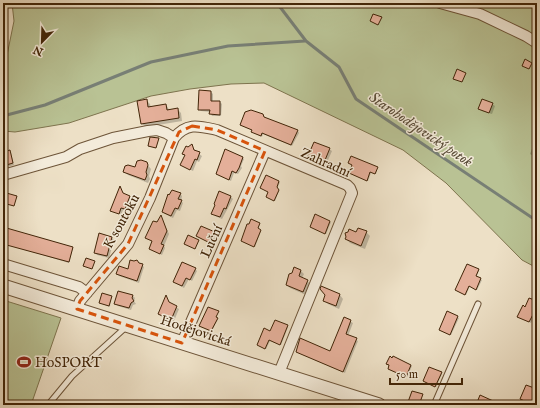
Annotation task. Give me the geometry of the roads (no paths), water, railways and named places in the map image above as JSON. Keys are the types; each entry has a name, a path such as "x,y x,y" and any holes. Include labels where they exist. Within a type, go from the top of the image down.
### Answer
{"street":[{"path":"440,3 480,14 526,36 537,43"},
{"name":"Zahradní","path":"174,138 185,128 198,126 217,130 347,185 350,188 352,193 279,373"},
{"path":"3,176 66,157 80,149 113,138 157,130 166,132 174,138"},
{"name":"K soutoku","path":"77,309 80,301 128,244 150,198 174,138"},
{"name":"Luční","path":"182,343 265,151"},
{"path":"3,264 79,287 87,293"},
{"name":"Hodějovická","path":"3,286 379,405"}],"lane":[{"path":"434,405 478,304"},
{"path":"48,405 72,376 128,326"}],"waterway":[{"name":"Starohodějovický potok","path":"277,3 306,41 339,67 356,99 537,221"},
{"path":"3,116 45,105 151,62 228,46 305,41"}],"place":[{"name":"HoSPORT","path":"24,362"}]}
